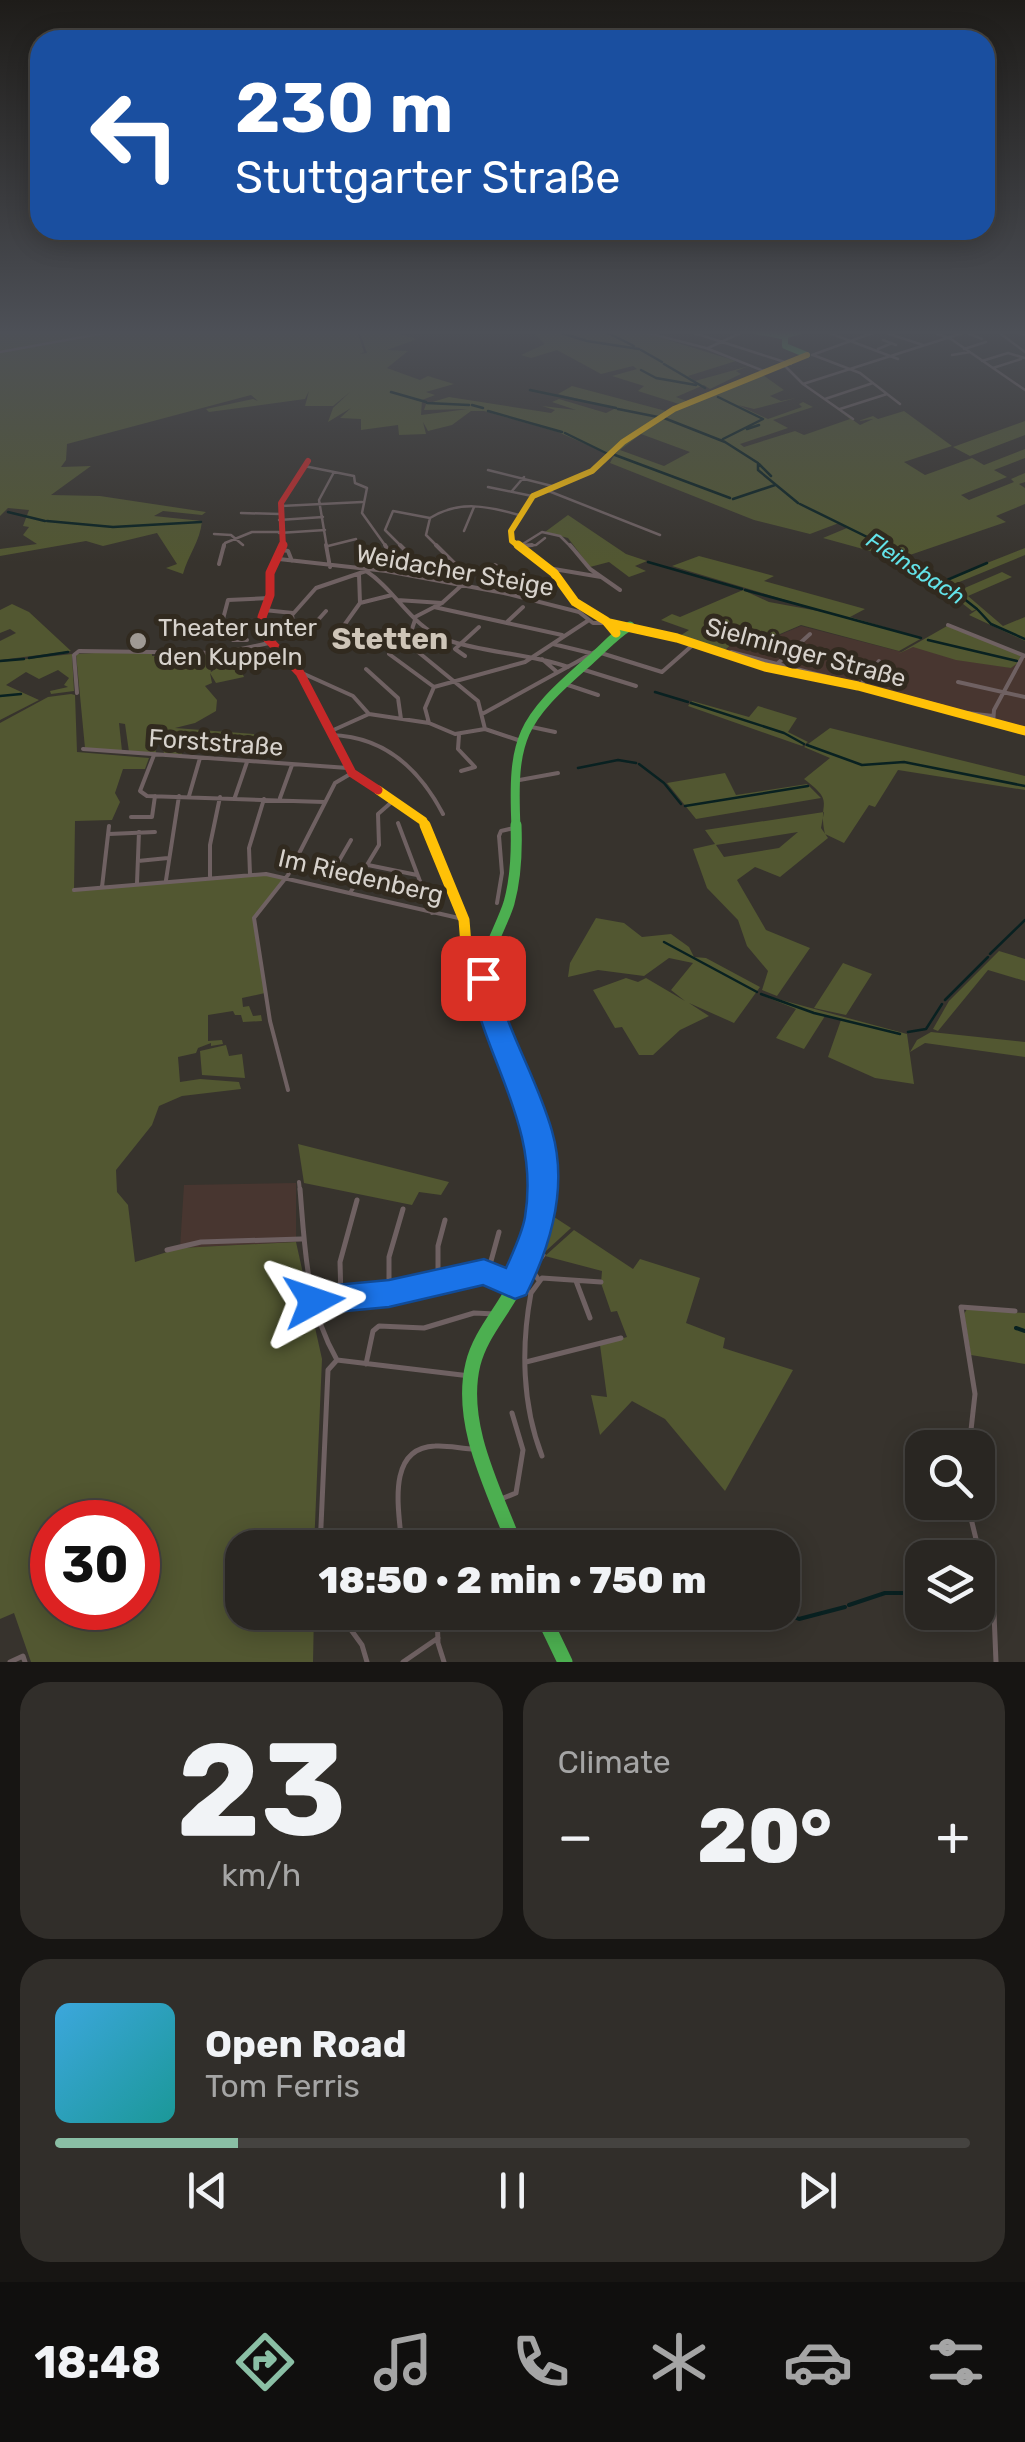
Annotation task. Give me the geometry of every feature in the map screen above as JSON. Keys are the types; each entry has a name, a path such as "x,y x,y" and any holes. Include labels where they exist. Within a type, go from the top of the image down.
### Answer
{"street":[{"path":"613,635 608,623 575,602 548,568 510,535 533,496 586,475 628,438 675,409"},
{"path":"840,410 844,409"},
{"path":"840,410 853,419"},
{"path":"266,635 270,573 281,554 280,522 306,463 355,477 355,483 367,488 362,502 368,526 402,572 448,556"},
{"path":"488,470 524,477 660,535"},
{"path":"330,566 320,504 321,492 334,472"},
{"path":"512,492 524,477"},
{"path":"488,487 533,496"},
{"path":"220,564 224,545 236,538 320,504 362,502"},
{"path":"407,552 385,530 393,511 430,518 444,510 474,507 519,515"},
{"path":"464,531 474,507"},
{"path":"241,514 325,530"},
{"path":"280,522 322,517"},
{"path":"430,518 425,533 464,578 462,585 442,603 415,618 410,635 412,647 476,699 484,713 485,728"},
{"path":"214,534 236,538 243,545"},
{"path":"520,546 536,545 544,535 567,538 581,561 620,590"},
{"path":"328,546 356,539"},
{"path":"281,554 288,551 292,561"},
{"path":"281,554 292,561"},
{"name":"Weidacher Steige","path":"292,561 402,572 528,598 608,623"},
{"path":"494,565 528,592 528,598"},
{"path":"548,568 601,577"},
{"path":"294,627 290,619 293,613 316,588 367,570 385,583 393,598 415,618 443,638 539,656 636,686"},
{"path":"344,624 360,603 358,575"},
{"path":"360,603 393,598 442,603"},
{"path":"223,619 228,600 266,604 293,613"},
{"path":"508,621 523,607"},
{"path":"434,608 562,635"},
{"path":"77,693 74,655 79,651 222,653 318,620 326,611"},
{"path":"390,654 434,688 502,673 539,656 562,635 589,620"},
{"name":"Sielminger Straße","path":"608,623 1025,730"},
{"path":"948,624 1024,658 1015,667 993,720"},
{"path":"236,626 233,640 247,640"},
{"path":"223,627 236,626 266,635 300,673 350,770 423,821 464,920"},
{"path":"465,656 455,650 479,627"},
{"path":"484,713 559,677 593,655 613,635 631,629"},
{"path":"775,666 810,634"},
{"path":"553,644 662,672 695,643"},
{"name":"Sielminger Straße","path":"732,652 993,720"},
{"path":"539,656 559,677 598,694"},
{"path":"862,683 879,661"},
{"path":"366,669 398,698 401,719"},
{"path":"300,673 353,696 369,714"},
{"path":"511,1530 483,1448 470,1376 478,1347 535,1239 544,1191 538,1131 488,1002 484,962 511,894 518,740 559,677"},
{"path":"958,682 1025,697"},
{"path":"429,723 424,708 434,688"},
{"path":"330,734 369,714 429,723 459,734 485,728 518,740"},
{"path":"528,726 555,732"},
{"path":"330,734 360,734 396,755 430,788 443,814"},
{"path":"459,734 458,749 474,767 461,771"},
{"name":"Forststraße","path":"83,749 350,770"},
{"path":"154,755 140,790 156,796 325,802"},
{"path":"190,796 200,758"},
{"path":"234,797 247,762"},
{"path":"279,799 292,765"},
{"path":"288,1090 270,1021 254,918 286,877 336,781 350,770"},
{"path":"514,781 558,773"},
{"path":"132,817 152,817 156,796"},
{"path":"166,880 178,796"},
{"path":"210,876 210,840 220,797"},
{"path":"250,874 249,848 264,798"},
{"path":"350,893 379,845 377,818 394,800"},
{"path":"398,823 432,913"},
{"path":"102,887 109,826"},
{"path":"497,903 502,873 501,831 514,828"},
{"path":"137,883 140,832"},
{"path":"109,834 155,832"},
{"path":"336,868 351,840"},
{"path":"138,861 168,858"},
{"path":"368,865 417,875"},
{"path":"327,866 362,874"},
{"name":"Im Riedenberg","path":"74,890 210,876 286,877 464,920 467,957 484,962"},
{"path":"299,1182 300,1239 324,1334 337,1360"},
{"path":"341,1298 340,1262 357,1200"},
{"path":"389,1294 390,1257 403,1209"},
{"path":"438,1282 438,1246 445,1220"},
{"path":"512,1284 531,1223"},
{"path":"488,1272 500,1232"},
{"path":"167,1250 200,1242 300,1239"},
{"path":"538,1279 532,1270 543,1255"},
{"path":"314,1301 389,1294 488,1272 531,1293"},
{"path":"538,1279 602,1282"},
{"path":"538,1279 531,1293 526,1362 533,1437 542,1456"},
{"path":"576,1281 590,1318"},
{"path":"970,1430 975,1394 961,1306 1015,1311"},
{"path":"366,1364 378,1326 419,1328 480,1312 497,1315"},
{"path":"526,1362 621,1338"},
{"path":"337,1360 470,1376"},
{"path":"321,1530 328,1370 337,1360"},
{"path":"502,1499 513,1496 517,1490 521,1442 512,1412"},
{"path":"521,1442 533,1437"},
{"path":"401,1530 398,1479 404,1462 423,1447 483,1448"},
{"path":"972,1520 994,1613 996,1662"},
{"path":"352,1630 367,1662"},
{"path":"438,1630 444,1662"},
{"path":"550,1630 565,1662"},
{"path":"403,1662 438,1638"},
{"path":"10,1662 24,1656 26,1662"}],"shaded area":[{"path":"801,626 902,652 913,646 1011,668 1025,654 1025,731 765,667 723,652 742,636 765,641"},
{"path":"296,1183 296,1242 180,1248 184,1185"}],"green space":[{"path":"0,409 200,409 67,444 66,460 61,467 91,466 51,495 100,496 206,512 202,515 163,511 154,516 202,521 183,574 166,568 177,564 157,533 103,546 86,541 0,556 0,549 37,544 23,535 29,527 23,526 29,510 8,508 0,516"},
{"path":"333,409 350,409 328,422"},
{"path":"350,409 421,409 421,415 468,409 424,409 523,409 551,413 555,410 550,409 591,409 606,413 615,409 666,411 608,454 558,432 484,411 471,411 452,425 428,431 423,422 426,434 399,435 398,425 361,430 361,419 340,418"},
{"path":"679,409 746,409 768,419 808,409 773,420 788,428 740,444 744,447 795,431 804,435 850,419 836,409 860,425 873,419 858,421 873,416 878,419 904,411 952,446 904,462 925,475 972,458 984,465 1025,449 1025,458 994,470 1007,477 961,495 969,500 1014,482 1011,479 1025,473 1025,482 1019,484 1025,488 1025,504 996,516 1006,522 907,556 944,580 1025,548 1025,555 952,585 960,590 1002,572 1012,577 968,596 1003,626 1025,617 1025,641 969,615 978,609 972,611 925,574 914,578 874,552 823,538 847,528 839,523 810,534 754,520 610,463 621,448 637,434","holes":["641,434 690,452 664,466 620,450"]},
{"path":"1025,421 1025,435 970,456 953,447"},
{"path":"568,515 626,554 647,561 635,566 646,571 629,577 609,562 590,567 568,538 545,532"},
{"path":"699,556 774,576 764,581 865,609 850,617 922,638 899,651 801,625 766,640 741,636 725,650 769,666 678,637 689,630 661,620 672,614 680,617 743,590 769,602 829,613 672,566"},
{"path":"12,604 29,612 71,651 0,660 0,641 16,633 10,629 0,633 0,610"},
{"path":"947,626 1021,655 1019,662 1011,668 956,660 913,647 898,654"},
{"path":"152,650 152,656 206,654 211,672 220,666 213,654 221,653 224,667 232,665 225,653 233,653 244,677 216,683 210,673 212,683 205,686 217,700 216,711 195,723 175,728 254,734 258,748 180,741 182,755 164,754 161,727 153,726 156,753 129,752 125,724 119,723 122,751 85,748 76,654"},
{"path":"72,654 74,691 51,694 50,691 68,687 64,685 69,678 58,670 39,679 26,672 6,685 39,700 0,720 0,662"},
{"path":"71,694 75,695 77,752 149,758 145,769 123,769 115,793 120,802 112,820 75,821 74,890 250,874 286,877 254,918 265,993 242,998 243,1007 249,1006 253,1016 261,1015 262,1021 243,1022 241,1015 233,1011 208,1015 208,1041 222,1040 223,1044 211,1043 198,1048 196,1053 178,1057 180,1082 239,1082 241,1089 182,1096 159,1106 152,1125 116,1170 117,1192 128,1205 135,1262 180,1248 296,1242 322,1359 315,1530 225,1530 225,1630 314,1630 313,1662 31,1662 14,1613 0,1619 0,723 48,697"},
{"path":"692,701 749,717 758,706 797,718 788,732 808,742 802,746 688,706"},
{"path":"830,728 1025,776 1025,790 898,770 875,807 869,805 844,843 825,834 823,798 804,779 830,758 804,747"},
{"path":"725,773 736,795 807,784 821,798 696,819 667,783"},
{"path":"824,812 821,828 828,838 780,877 755,867 737,880 766,930 810,948 777,996 762,990 768,971 747,946 738,920 707,888 693,849 715,844 705,830","holes":["798,832 779,848 724,857 716,845"]},
{"path":"596,918 624,923 642,937 671,934 689,947 694,957 706,958 760,987 734,1023 689,1003 709,1016 680,1030 653,1055 639,1055 622,1027 615,1028 593,990 626,978 638,982 646,978 685,1001 671,990 693,963 669,958 644,976 598,970 568,977 570,963"},
{"path":"999,951 1025,959 1025,981 988,970 938,1031 933,1029 949,1001"},
{"path":"843,963 872,974 846,1015 814,1008"},
{"path":"759,994 907,1034 914,1084 875,1078 828,1057 841,1020 825,1016 804,1049 776,1038 796,1009"},
{"path":"931,1032 1025,1042 1025,1057 925,1043 910,1052 917,1040"},
{"path":"226,1045 229,1056 242,1054 245,1078 202,1075 200,1051"},
{"path":"548,1132 554,1182 551,1215 571,1228 534,1262 549,1183 543,1134"},
{"path":"298,1144 449,1182 441,1195 419,1192 412,1205 304,1183"},
{"path":"574,1230 633,1269 640,1259 700,1278 686,1323 725,1338 723,1348 793,1370 725,1491 665,1419 632,1401 600,1435 591,1395 607,1397 600,1345 627,1337 617,1311 611,1312 601,1283 602,1271 545,1256"},
{"path":"967,1309 1025,1313 1025,1364 971,1355 964,1314"}],"waterway":[{"name":"Fleinsbach","path":"618,409 658,417"},
{"path":"723,439 763,419 742,409"},
{"path":"488,411 562,432"},
{"name":"Fleinsbach","path":"664,418 725,442 758,463 758,470 798,503"},
{"path":"747,429 759,425"},
{"path":"565,433 608,454"},
{"path":"615,455 730,498"},
{"path":"759,464 771,476"},
{"path":"733,499 775,485"},
{"name":"Fleinsbach","path":"800,504 916,561 977,609"},
{"path":"8,512 45,521"},
{"path":"47,521 113,527 201,522"},
{"path":"648,562 742,589"},
{"path":"947,580 987,563"},
{"path":"745,590 921,638"},
{"name":"Fleinsbach","path":"978,610 991,624 1025,639"},
{"path":"928,640 1017,661"},
{"path":"29,658 68,652"},
{"path":"0,661 24,659"},
{"path":"655,692 688,702"},
{"path":"0,696 21,694"},
{"path":"691,703 784,733 804,744"},
{"path":"807,745 862,765 904,762 1025,786"},
{"path":"578,768 618,760 636,763"},
{"path":"639,764 664,783 681,804"},
{"path":"685,806 808,786"},
{"path":"990,954 1025,920"},
{"path":"664,942 757,992"},
{"path":"945,1000 988,957"},
{"path":"761,994 814,1013 900,1034"},
{"path":"908,1032 926,1029 942,1004"},
{"path":"1016,1328 1025,1331"},
{"path":"849,1605 885,1593 905,1593"},
{"path":"800,1619 845,1607"}],"traffic: fast":[{"path":"509,1530 477,1440 472,1418 471,1373 480,1343 529,1258 538,1229 544,1184 536,1134 498,1038 483,977 488,953 511,896 516,858 517,748 528,723 549,696 630,626"},
{"path":"550,1630 565,1662"}],"traffic: slow":[{"path":"616,633 606,621 575,602 554,573 512,541 511,531 533,496 592,471 623,442 675,409"},
{"path":"609,623 677,638 765,667 858,686 1025,731"},
{"path":"378,790 423,821 464,920 467,957 484,962"}],"traffic: jam":[{"path":"308,461 281,503 283,550 270,573 270,595 262,617 266,637 300,673 352,773 378,790"}],"place":[{"name":"Theater unter den Kuppeln","path":"138,641"}],"district":[{"name":"Stetten","path":"390,639"}],"route":[{"path":"314,1301 389,1294 484,1272 515,1286 530,1255 540,1220 544,1167 538,1131 488,1002 483,978"}]}
